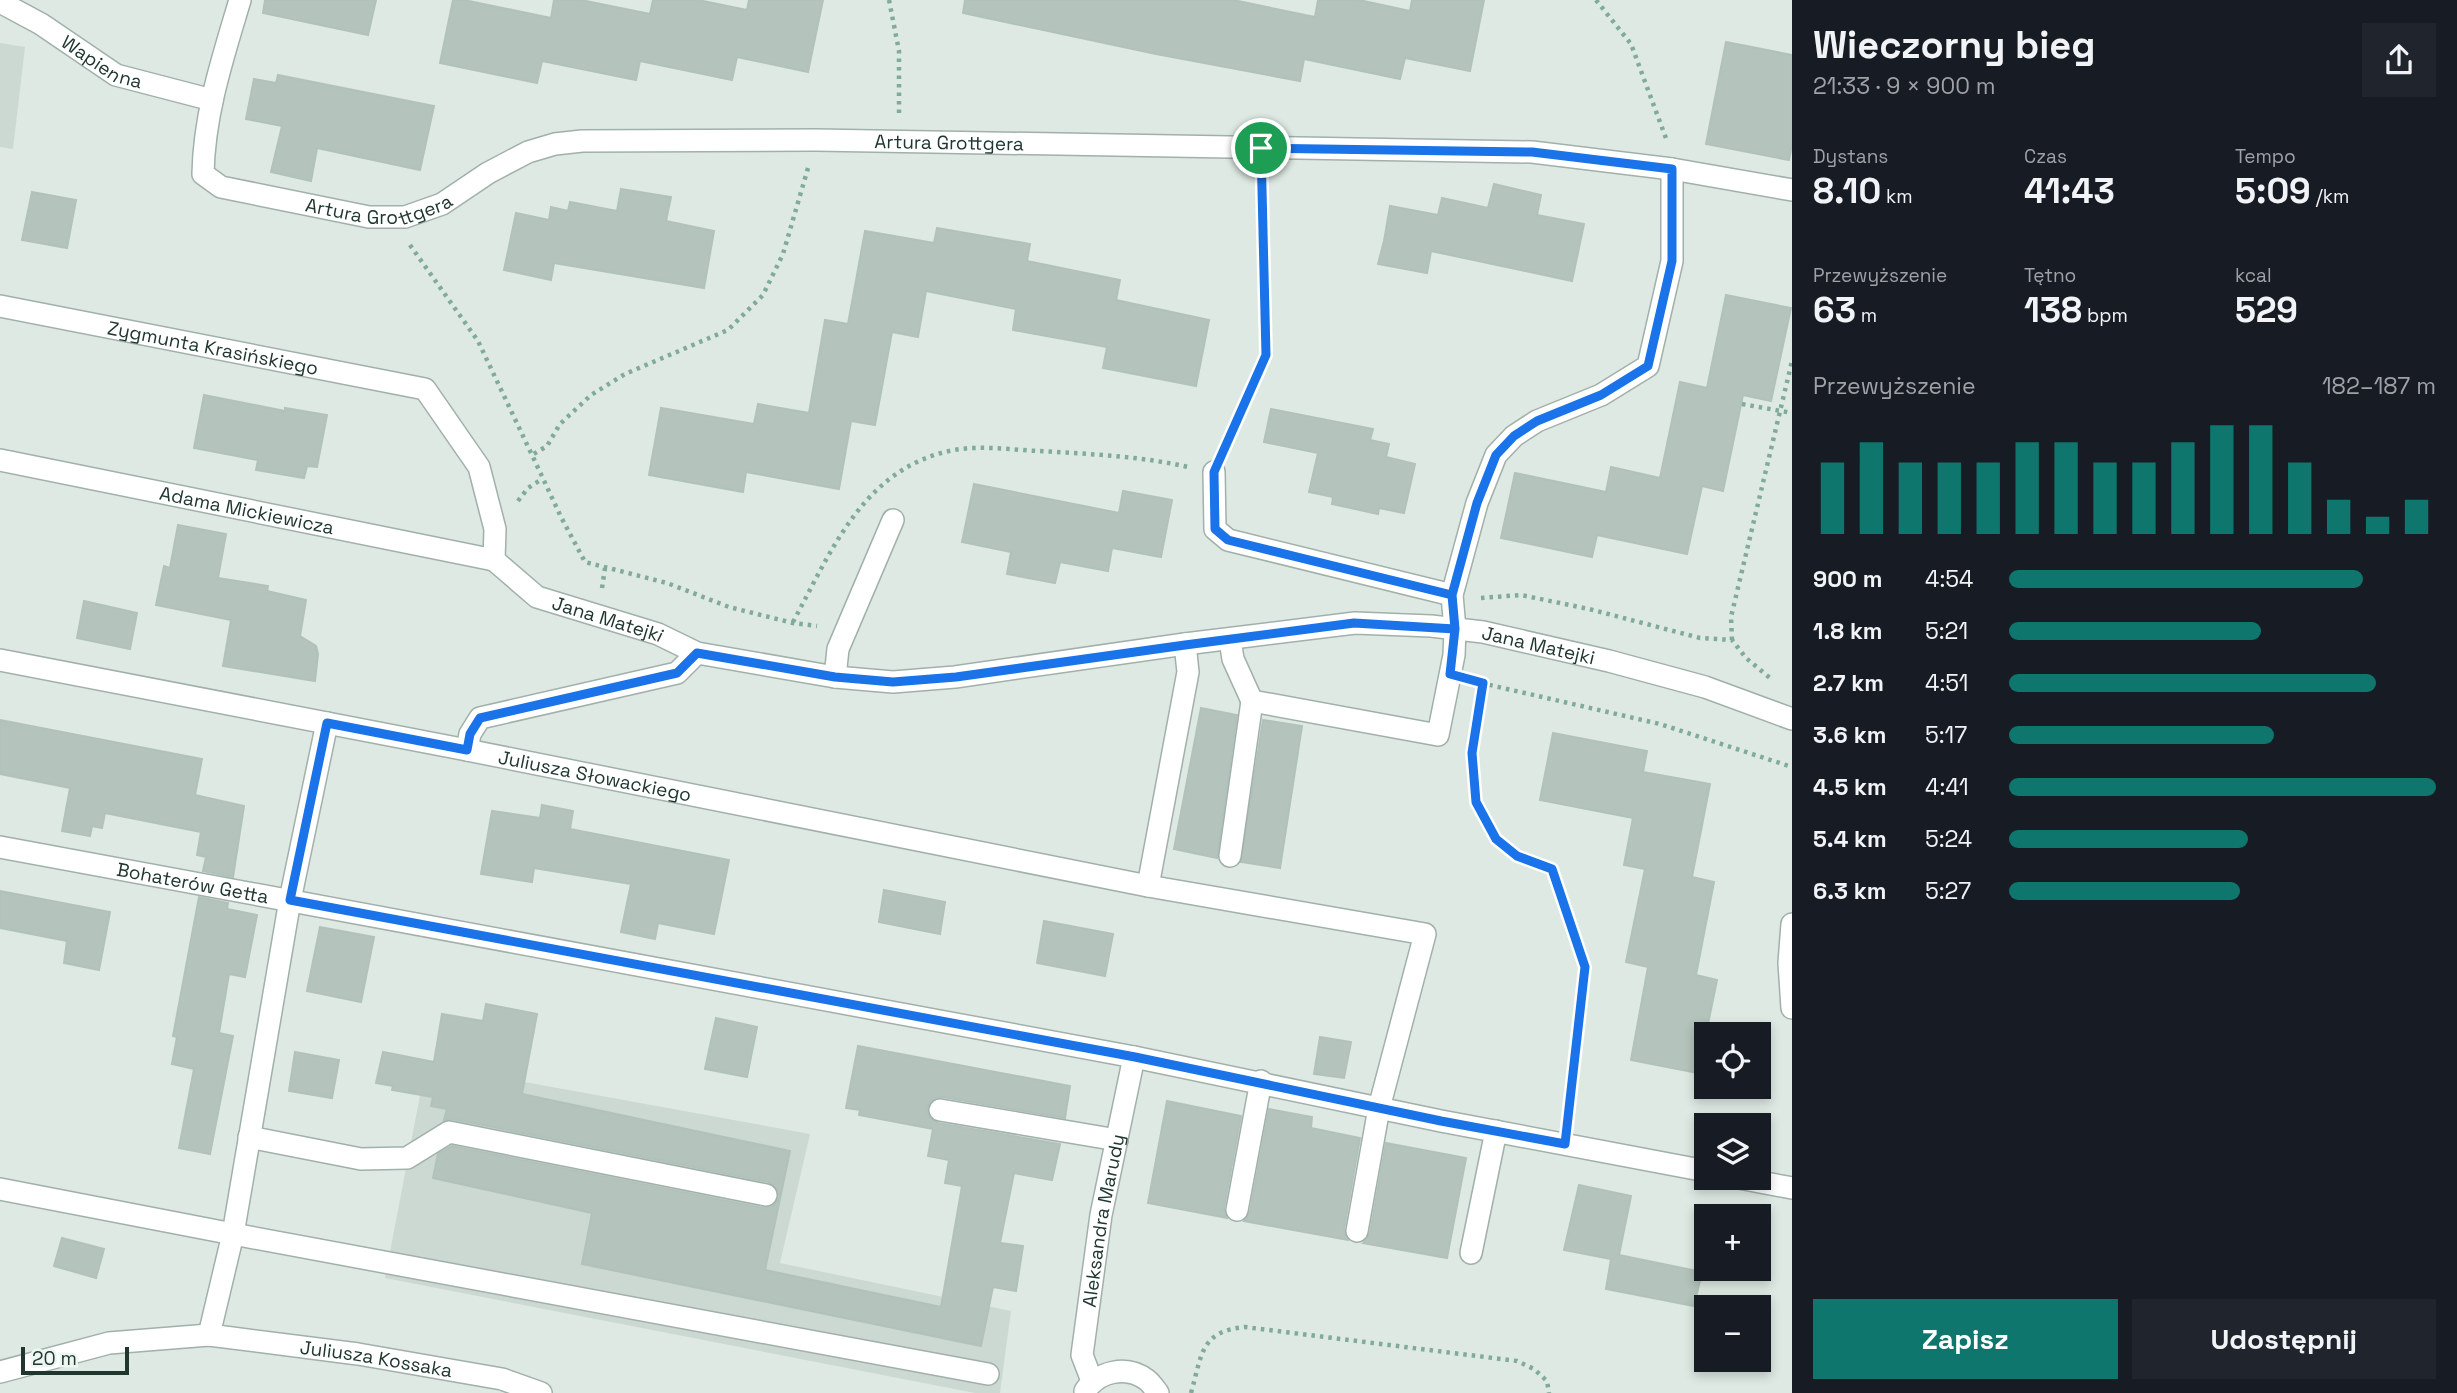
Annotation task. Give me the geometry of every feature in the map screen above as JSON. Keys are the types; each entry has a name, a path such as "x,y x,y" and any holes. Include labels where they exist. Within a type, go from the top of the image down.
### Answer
{"street":[{"path":"212,100 240,0"},
{"name":"Wapienna","path":"4,2 116,75 212,100"},
{"name":"Artura Grottgera","path":"212,100 203,174 220,187 369,217 405,217 442,204 488,173 528,152 555,144 582,141 816,140 1532,152 1672,169 1792,190"},
{"path":"1252,701 1438,735 1450,674 1455,629 1452,595 1477,503 1496,455 1514,436 1537,421 1601,395 1648,366 1672,261 1672,169"},
{"name":"Zygmunta Krasińskiego","path":"0,306 425,389 479,467 495,529 494,560"},
{"name":"Adama Mickiewicza","path":"0,460 494,560"},
{"path":"1214,472 1215,529 1228,540 1452,595"},
{"path":"835,677 838,649 892,520"},
{"name":"Jana Matejki","path":"494,560 537,597 659,634 697,653 835,677 893,682 956,677 1354,623 1483,632 1705,687 1792,719"},
{"path":"1230,640 1233,659 1252,701 1230,856"},
{"path":"1148,886 1188,672 1185,645"},
{"path":"467,750 470,734 480,718 677,673 697,653"},
{"name":"Juliusza Słowackiego","path":"0,660 1148,886 1425,934 1379,1108"},
{"path":"209,1335 233,1234 290,900 327,723"},
{"name":"Bohaterów Getta","path":"0,847 1135,1057 1379,1108 1694,1169"},
{"path":"1792,924 1789,963 1792,1009"},
{"name":"Aleksandra Marudy","path":"1088,1387 1082,1355 1101,1215 1135,1057"},
{"path":"1237,1210 1261,1082"},
{"path":"1357,1231 1379,1108"},
{"path":"940,1110 1117,1140"},
{"path":"1471,1253 1496,1130"},
{"path":"249,1137 361,1159 407,1158 449,1132 766,1195"},
{"path":"1771,1184 1792,1188"},
{"path":"0,1189 988,1374"},
{"name":"Juliusza Kossaka","path":"0,1372 109,1343 209,1335 358,1354 502,1379 541,1393"},
{"path":"1088,1387 1109,1372 1128,1372 1146,1379 1158,1393"}],"path":[{"path":"889,0 899,51 899,141"},
{"path":"1596,0 1631,44 1664,130 1672,169"},
{"path":"532,455 547,446 560,424 591,395 625,374 728,330 763,295 783,254 816,140"},
{"path":"793,623 838,538 856,511 874,492 905,467 936,455 980,448 1075,453 1178,464 1214,472 1266,355 1261,148"},
{"path":"411,249 478,341 572,540"},
{"path":"1732,640 1731,617 1792,361"},
{"path":"1742,404 1792,413"},
{"path":"1450,674 1660,724 1792,767"},
{"path":"1483,683 1472,753 1476,802 1496,839 1517,856 1552,869 1585,967 1565,1144"},
{"path":"1191,1393 1204,1350 1212,1337 1226,1329 1245,1327 1517,1362 1534,1369 1547,1381 1549,1393"}],"shaded area":[{"path":"0,43 25,47 13,149 0,147"},
{"path":"426,1064 810,1134 780,1263 1011,1311 1000,1393 975,1393 385,1278"}],"building":[{"path":"265,0 376,0 368,35 263,13"},
{"path":"453,0 551,18 554,0 581,0 650,14 653,0 698,0 747,10 749,0 823,0 808,72 737,57 732,80 640,61 636,80 542,61 537,83 440,63"},
{"path":"965,0 1233,0 1315,17 1318,0 1359,0 1410,11 1412,0 1484,0 1470,71 1405,58 1400,79 1304,59 1300,81 963,13"},
{"path":"1726,42 1792,55 1792,145 1789,160 1706,144"},
{"path":"278,75 434,106 420,170 317,148 311,181 271,172 282,126 246,119 254,79 276,83"},
{"path":"1494,184 1541,195 1537,215 1584,224 1572,281 1431,251 1427,273 1378,264 1390,206 1438,215 1442,198 1488,208"},
{"path":"621,189 671,197 666,221 714,231 704,288 554,263 551,280 504,270 516,213 549,220 551,207 568,211 570,202 617,211"},
{"path":"32,192 76,200 67,248 22,240"},
{"path":"937,228 1030,244 1027,261 1120,280 1116,300 1209,320 1196,386 1103,368 1107,347 1013,330 1016,309 926,291 918,337 892,332 875,425 851,421 839,489 746,472 743,492 649,475 661,408 754,424 758,404 809,413 825,320 848,324 865,231 934,243"},
{"path":"1726,295 1791,308 1771,401 1743,395 1723,491 1702,486 1687,554 1597,535 1592,557 1501,538 1515,473 1606,492 1611,467 1660,478 1680,382 1707,388"},
{"path":"204,395 285,411 285,408 327,415 317,467 307,466 304,478 256,470 258,460 194,448"},
{"path":"1271,409 1373,429 1370,440 1389,444 1386,457 1415,464 1404,513 1379,508 1378,514 1332,504 1333,497 1309,492 1318,453 1264,442"},
{"path":"974,484 1119,513 1123,491 1172,500 1161,557 1112,548 1108,571 1060,562 1055,583 1007,574 1011,552 962,542"},
{"path":"178,525 226,534 218,578 268,586 267,591 306,600 300,636 316,646 318,654 315,681 223,666 231,620 156,605 164,566 170,568"},
{"path":"84,601 137,613 130,649 77,638"},
{"path":"1201,708 1237,715 1217,858 1174,849"},
{"path":"0,720 202,759 195,795 244,806 233,877 203,871 206,857 197,855 201,832 105,813 102,828 92,826 90,836 62,831 70,788 0,774"},
{"path":"1263,720 1302,726 1280,868 1241,862"},
{"path":"1553,733 1647,751 1643,772 1710,784 1692,877 1714,882 1696,975 1717,980 1708,1022 1694,1022 1694,1072 1631,1060 1648,967 1626,962 1645,869 1624,865 1633,818 1540,800"},
{"path":"542,805 573,811 570,829 729,860 714,934 658,923 655,939 621,932 631,884 534,868 532,882 481,874 492,811 540,818"},
{"path":"884,890 945,902 940,934 879,922"},
{"path":"0,891 110,912 99,970 64,963 67,941 0,928"},
{"path":"199,897 228,903 227,909 257,915 245,977 229,974 219,1033 233,1036 210,1154 179,1148 194,1069 172,1064 177,1037 173,1036"},
{"path":"1044,921 1113,934 1105,976 1037,963"},
{"path":"320,927 374,937 361,1002 307,991"},
{"path":"486,1004 537,1014 522,1094 790,1151 765,1270 941,1307 962,1186 945,1183 949,1160 928,1156 933,1129 859,1115 860,1110 846,1108 858,1046 1070,1086 1065,1118 942,1097 935,1098 927,1107 928,1115 938,1123 1060,1144 1052,1180 1014,1173 1000,1243 1023,1246 1016,1291 993,1287 981,1346 582,1264 592,1213 433,1178 438,1154 452,1146 763,1208 776,1203 778,1190 769,1182 452,1119 444,1120 447,1109 431,1106 433,1097 392,1090 393,1086 376,1083 383,1052 434,1062 442,1014 483,1021"},
{"path":"716,1018 757,1027 747,1077 705,1069"},
{"path":"1320,1037 1351,1042 1344,1078 1314,1074"},
{"path":"295,1052 339,1060 332,1098 289,1091"},
{"path":"1167,1101 1241,1116 1224,1208 1227,1218 1148,1203"},
{"path":"1269,1109 1312,1117 1311,1128 1360,1138 1344,1229 1348,1240 1244,1221 1250,1212"},
{"path":"1386,1143 1466,1158 1447,1258 1363,1243 1370,1233"},
{"path":"1579,1185 1631,1196 1619,1255 1694,1270 1694,1281 1700,1281 1697,1295 1694,1295 1694,1306 1606,1289 1611,1259 1564,1250"},
{"path":"62,1238 104,1249 96,1278 54,1266"}],"route":[{"path":"1261,148 1266,355 1214,472 1215,529 1228,540 1452,595 1455,629 1354,623 956,677 893,682 835,677 697,653 677,673 480,718 470,734 467,750 327,723 290,900 1135,1057 1565,1144 1585,967 1552,869 1517,856 1496,839 1476,802 1472,753 1483,683 1450,674 1455,629 1452,604 1452,595 1477,503 1496,455 1514,436 1537,421 1601,395 1648,366 1672,261 1672,169 1532,152 1261,148"}]}
